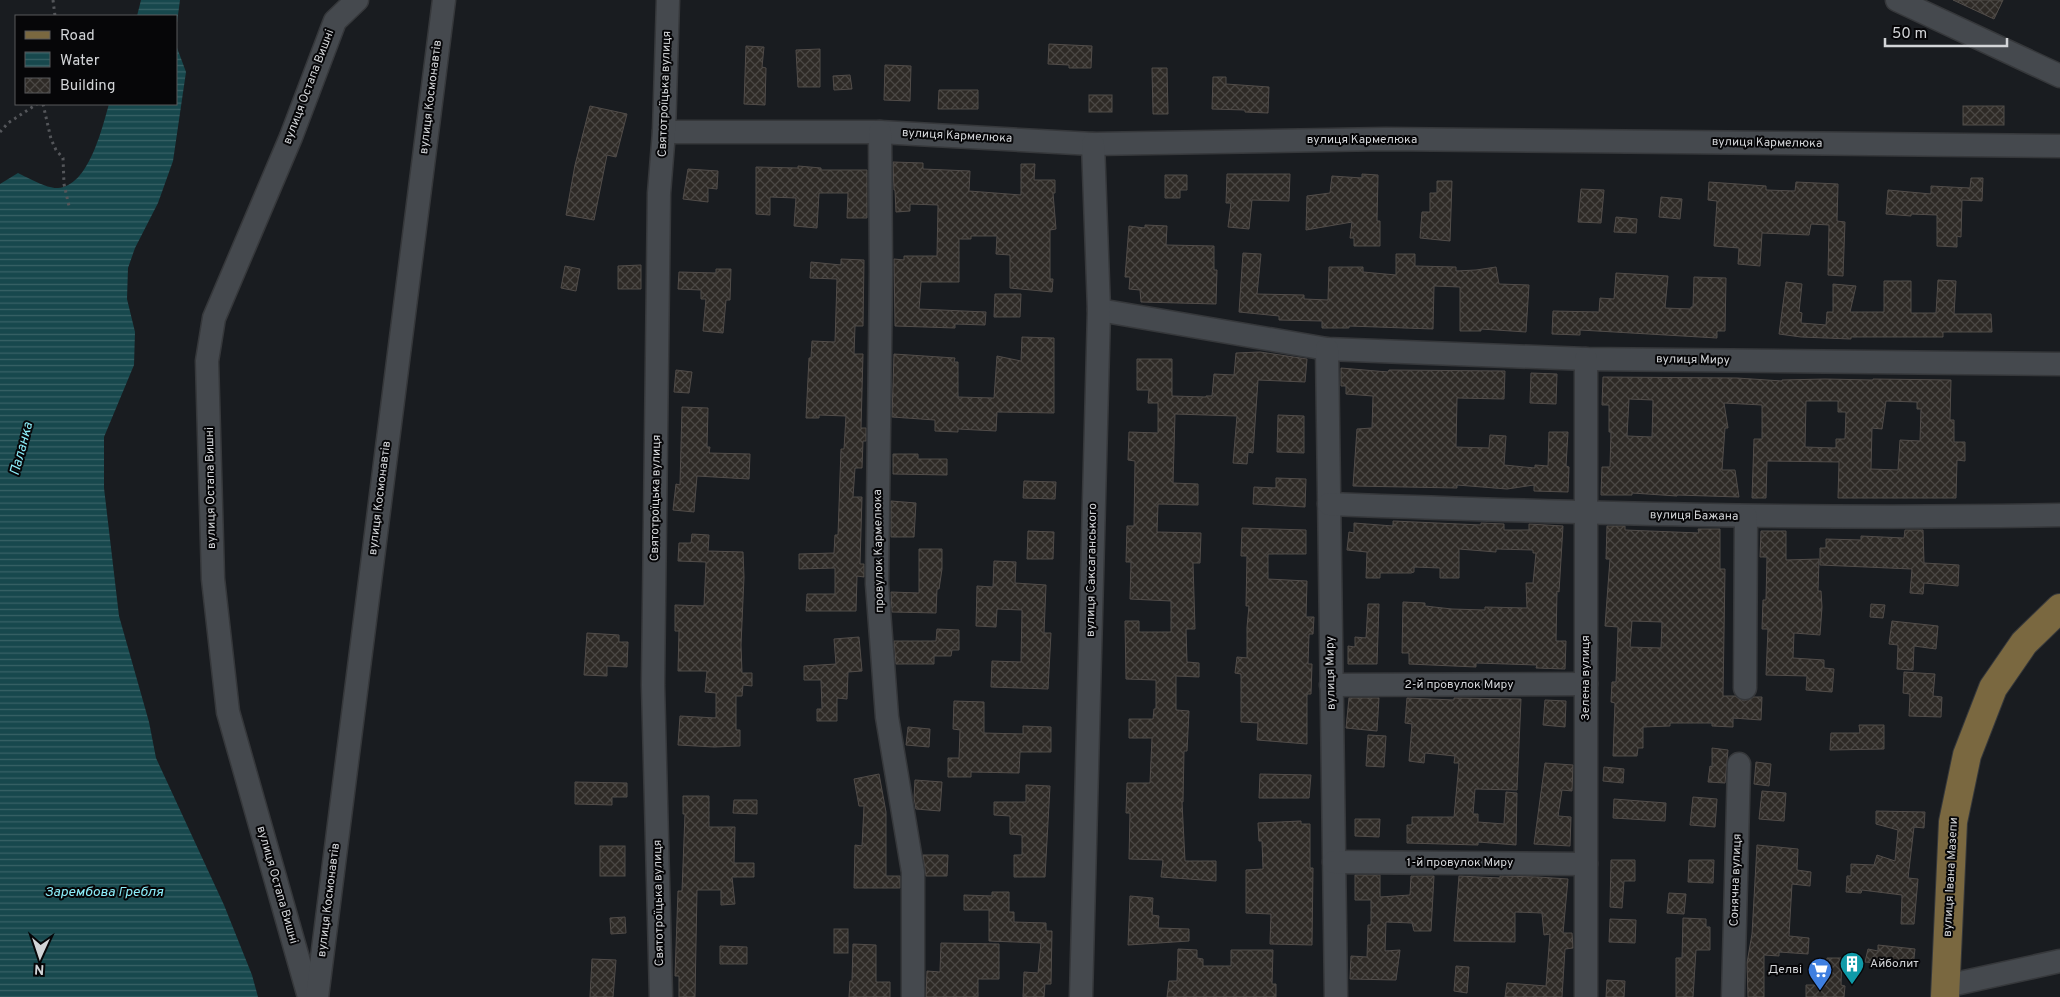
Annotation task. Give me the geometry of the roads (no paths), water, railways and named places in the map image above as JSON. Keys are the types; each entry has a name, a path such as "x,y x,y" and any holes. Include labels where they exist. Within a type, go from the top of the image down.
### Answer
{"main road":[{"name":"вулиця Івана Мазепи","path":"1946,991 1953,822 1967,755 1994,688 2024,643 2060,608"}],"street":[{"name":"вулиця Остапа Вишні","path":"309,997 228,712 213,579 207,361 214,318 291,137 335,21 357,0"},
{"name":"вулиця Космонавтів","path":"317,997 444,0"},
{"name":"Святотроїцька вулиця","path":"661,997 653,685 660,193 668,0"},
{"path":"1897,0 2060,76"},
{"name":"вулиця Кармелюка","path":"664,132 880,132 1094,144 1396,139 2060,146"},
{"name":"провулок Кармелюка","path":"880,132 881,282 878,584 887,717 913,872 913,997"},
{"name":"вулиця Саксаганського","path":"1081,997 1099,310 1094,144"},
{"name":"вулиця Миру","path":"1099,310 1326,349 1586,359 2060,364"},
{"name":"вулиця Миру","path":"1326,349 1336,997"},
{"name":"Зелена вулиця","path":"1586,359 1586,997"},
{"name":"вулиця Бажана","path":"1329,504 1586,514 1746,517 2060,515"},
{"path":"1744,688 1746,517"},
{"name":"2-й провулок Миру","path":"1331,685 1586,684"},
{"name":"Сонячна вулиця","path":"1733,997 1740,764"},
{"name":"1-й провулок Миру","path":"1334,862 1586,864"},
{"path":"1946,991 2060,962"}],"water":[{"path":"141,0 180,0 178,15 137,15"},
{"name":"Зарембова Гребля","path":"178,50 186,72 173,161 158,203 135,248 128,268 127,299 135,332 134,365 104,437 104,488 119,616 149,722 156,758 224,905 252,975 258,997 0,997 0,184 18,173 49,187 58,188 69,185 86,167 109,105 178,105"}],"place":[{"name":"Айболит","path":"1852,985"},
{"name":"Делві","path":"1820,991"}],"water label":[{"name":"Паланка","path":"22,449"}]}
